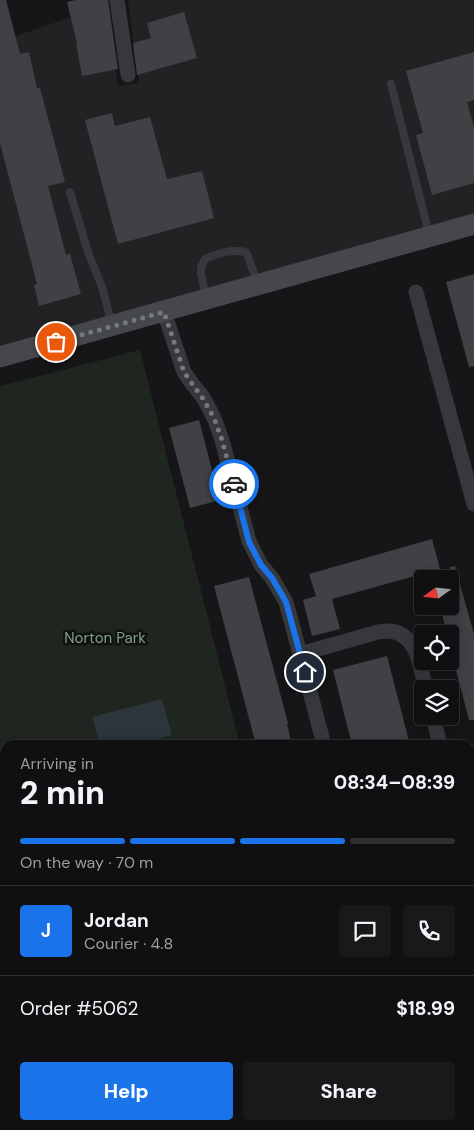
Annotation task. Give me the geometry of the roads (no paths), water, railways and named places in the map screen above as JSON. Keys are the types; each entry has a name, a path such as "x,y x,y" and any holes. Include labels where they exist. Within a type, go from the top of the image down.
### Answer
{"street":[{"path":"117,0 128,74"},
{"path":"0,358 474,224"},
{"path":"416,292 474,504"},
{"path":"164,312 184,372 214,418 222,440 249,542 261,565 272,578 286,602 323,740"},
{"path":"300,654 378,632 391,631 403,635 411,642 417,655 424,680"},
{"path":"435,725 439,740"}],"lane":[{"path":"391,84 429,236"},
{"path":"70,192 113,326"},
{"path":"206,300 201,267 205,259 221,252 237,250 246,252 258,285"}],"park label":[{"name":"Norton Park","path":"105,638"}]}
